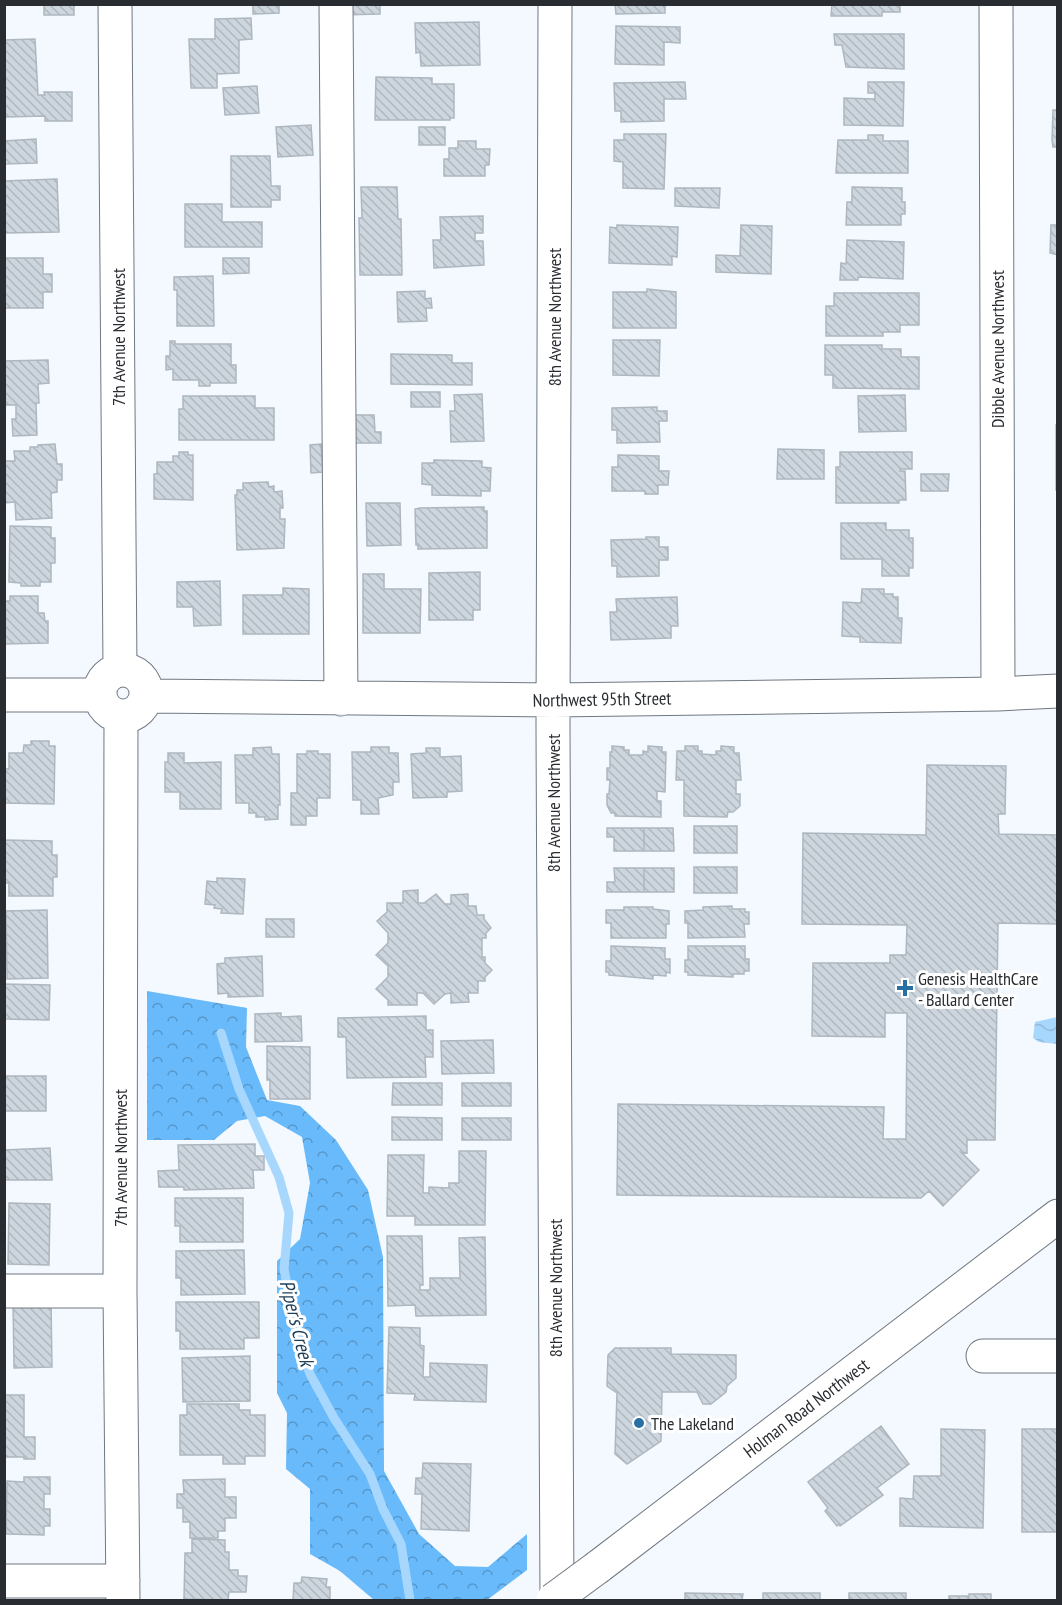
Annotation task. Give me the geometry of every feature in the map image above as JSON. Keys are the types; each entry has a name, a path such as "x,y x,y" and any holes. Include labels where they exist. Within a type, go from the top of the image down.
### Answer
{"street":[{"name":"7th Avenue Northwest","path":"115,4 120,670 135,673 145,685 122,702 120,1291 123,1591"},
{"path":"336,4 341,699"},
{"name":"8th Avenue Northwest","path":"555,4 553,700 555,1600"},
{"name":"Dibble Avenue Northwest","path":"996,4 998,694"},
{"name":"Northwest 95th Street","path":"4,695 122,702 341,699 553,700 998,694 1058,691"},
{"name":"Holman Road Northwest","path":"555,1600 1058,1216"},
{"path":"4,1291 120,1291"},
{"path":"983,1356 1058,1356"},
{"path":"4,1581 123,1591"}],"green space":[{"path":"147,991 247,1008 246,1047 267,1100 300,1106 336,1140 368,1190 383,1257 384,1471 419,1534 455,1566 488,1567 527,1534 527,1570 487,1600 374,1600 340,1571 310,1554 310,1489 286,1469 287,1413 277,1393 277,1261 300,1239 310,1183 302,1137 265,1116 237,1121 214,1140 147,1140"}],"water":[{"path":"1057,1017 1057,1044 1039,1042 1033,1038 1035,1022"}],"building":[{"path":"44,4 71,4 74,6 74,15 44,15"},
{"path":"253,4 279,4 279,13 253,14"},
{"path":"341,4 380,4 380,14 341,15"},
{"path":"615,4 665,4 665,13 616,14"},
{"path":"832,4 918,5 900,5 900,12 882,12 882,16 831,16"},
{"path":"251,18 252,39 239,40 239,73 217,74 217,88 191,88 189,39 215,39 215,19"},
{"path":"479,22 480,65 421,66 420,52 416,53 415,23"},
{"path":"616,26 680,27 680,43 664,42 664,65 615,64"},
{"path":"834,34 904,34 904,69 846,67 842,45 835,45"},
{"path":"35,39 38,95 45,95 44,92 72,92 72,121 45,121 45,116 4,117 4,40"},
{"path":"376,77 432,78 432,84 454,84 454,118 450,120 375,120"},
{"path":"685,82 686,99 664,99 664,121 621,122 621,111 615,111 614,83"},
{"path":"868,82 904,82 903,126 844,125 844,98 875,99 875,93 868,93"},
{"path":"257,86 259,113 225,115 223,88"},
{"path":"1053,110 1058,110 1058,147 1053,147 1052,140"},
{"path":"311,125 313,155 278,157 276,127"},
{"path":"419,127 445,127 445,145 419,145"},
{"path":"624,134 666,134 664,189 623,188 623,162 614,161 614,140 624,140"},
{"path":"868,135 883,135 883,141 908,141 908,173 836,173 838,140 868,140"},
{"path":"36,139 37,163 4,164 4,141"},
{"path":"458,141 476,141 476,149 490,149 489,165 485,165 485,176 444,176 444,159 449,159 449,148 458,148"},
{"path":"231,156 270,156 271,186 280,186 280,200 271,200 271,207 231,207"},
{"path":"57,179 59,232 4,233 4,181"},
{"path":"361,187 397,187 398,219 401,219 402,275 360,275"},
{"path":"852,187 902,188 905,214 901,214 901,225 846,225 847,202 852,202"},
{"path":"675,188 720,188 719,208 675,206"},
{"path":"185,204 222,204 222,222 262,222 262,247 185,247"},
{"path":"483,216 483,233 475,233 475,241 483,241 484,265 434,268 433,240 441,240 440,217"},
{"path":"617,225 678,227 677,257 672,256 672,265 609,263 610,227 617,228"},
{"path":"741,225 772,226 771,274 716,272 716,255 740,256"},
{"path":"1051,225 1058,225 1058,255 1050,253"},
{"path":"847,240 904,242 903,279 858,277 858,280 840,280 841,263 846,264"},
{"path":"4,258 43,258 43,274 52,274 52,292 43,292 43,308 4,308"},
{"path":"223,258 249,258 249,273 223,274"},
{"path":"213,276 214,326 177,326 177,290 174,290 174,277"},
{"path":"647,289 676,292 676,328 613,328 613,292 647,292"},
{"path":"425,291 425,299 431,298 432,308 426,308 427,321 398,322 397,292"},
{"path":"834,293 919,293 919,325 900,325 900,332 883,332 883,336 826,336 826,306 834,306"},
{"path":"613,340 660,340 659,376 613,375"},
{"path":"170,341 175,341 175,344 231,344 231,365 236,365 236,383 210,383 210,386 199,386 199,380 173,380 173,369 166,370 166,356 170,356"},
{"path":"825,345 882,345 882,349 901,349 901,357 919,357 919,389 833,388 833,375 825,375"},
{"path":"391,354 452,355 452,363 472,363 472,385 391,384"},
{"path":"48,360 49,383 38,384 37,435 13,436 12,419 16,419 16,405 4,405 4,361"},
{"path":"411,392 440,392 440,407 411,407"},
{"path":"482,394 484,441 451,442 450,411 455,411 454,395"},
{"path":"905,395 906,431 859,432 858,396"},
{"path":"183,396 255,396 255,408 274,408 274,440 179,440 179,409 183,409"},
{"path":"657,407 657,411 667,411 667,421 659,421 660,442 617,443 617,430 612,430 612,408"},
{"path":"346,415 374,415 375,432 381,432 381,443 346,443"},
{"path":"1056,425 1058,425 1058,490 1056,490"},
{"path":"55,444 57,464 62,464 62,480 57,480 57,492 51,493 52,518 16,520 15,502 4,503 4,461 15,461 14,451 30,451 30,447"},
{"path":"321,444 323,472 311,473 310,445"},
{"path":"778,449 824,450 824,479 777,479"},
{"path":"179,452 188,452 188,455 193,455 193,500 154,499 154,474 157,474 157,462 173,462 173,456 179,456"},
{"path":"840,452 912,452 912,469 900,469 900,471 905,471 906,500 899,500 899,503 836,503 836,467 840,467"},
{"path":"618,455 659,456 659,471 669,471 668,485 658,485 658,494 645,494 645,491 612,491 612,467 618,467"},
{"path":"434,460 482,461 482,467 491,468 490,491 481,491 481,496 432,495 432,485 422,484 422,463 434,463"},
{"path":"921,474 949,474 948,491 921,491"},
{"path":"268,482 269,487 274,486 274,492 282,491 283,508 280,508 280,519 285,519 284,548 237,550 235,495 237,495 237,490 243,490 243,483"},
{"path":"366,503 400,503 401,545 367,546"},
{"path":"484,507 484,511 487,511 487,548 418,549 415,509"},
{"path":"841,523 886,523 886,530 909,530 909,538 913,538 913,568 909,568 909,576 882,576 882,559 841,559"},
{"path":"10,526 51,527 51,538 55,538 55,563 51,563 51,582 40,582 40,586 21,586 21,583 9,582"},
{"path":"646,537 659,537 659,547 668,547 668,560 659,560 659,576 617,577 617,566 612,566 611,540 646,539"},
{"path":"480,572 480,610 473,610 473,620 429,620 429,573"},
{"path":"363,574 384,574 384,589 421,589 420,633 363,633"},
{"path":"220,581 221,625 194,626 193,607 177,607 177,582"},
{"path":"283,588 309,589 309,634 243,634 243,595 283,595"},
{"path":"862,589 884,589 884,594 893,594 893,597 898,597 898,618 902,618 901,643 860,642 860,637 842,636 843,602 861,603"},
{"path":"10,596 38,596 38,613 44,613 45,621 48,621 48,643 4,644 4,601 10,601"},
{"path":"677,597 678,626 671,626 671,638 611,640 610,612 617,612 616,599"},
{"path":"31,741 49,741 49,746 55,746 54,804 4,803 4,769 9,769 9,753 23,753 24,745 31,745"},
{"path":"612,746 624,747 624,750 629,750 629,755 643,755 643,751 648,752 648,746 662,747 662,752 666,752 665,792 657,791 657,801 661,801 661,817 615,816 615,813 611,813 607,805 610,780 607,780 607,768 610,768"},
{"path":"685,746 698,746 698,751 702,751 702,754 716,755 716,751 721,751 721,746 734,747 734,753 739,753 741,780 736,780 736,794 740,794 740,806 733,812 728,812 727,817 684,816 684,780 676,780 677,751 685,751"},
{"path":"271,747 272,754 279,754 280,805 278,805 278,819 265,820 265,817 256,817 256,813 249,813 249,803 236,803 235,755 253,755 253,748"},
{"path":"371,747 389,747 389,753 398,753 399,782 393,782 393,795 378,798 379,814 361,814 361,800 353,800 352,752 371,752"},
{"path":"426,748 440,748 440,757 461,756 462,791 447,792 447,797 413,798 411,754 426,753"},
{"path":"307,751 330,754 330,798 317,798 317,816 306,816 306,825 291,825 291,793 297,793 297,754 307,754"},
{"path":"168,753 184,753 184,763 221,762 221,809 180,809 180,792 165,792 165,762 168,762"},
{"name":"Genesis HealthCare - Ballard Center","path":"927,765 1006,766 1005,814 998,814 999,834 1058,835 1058,924 998,923 995,1140 967,1140 967,1153 961,1152 979,1170 943,1206 929,1191 921,1198 617,1195 618,1104 884,1107 883,1139 906,1139 907,1013 885,1013 885,1037 812,1036 813,963 890,963 890,955 906,955 907,925 802,924 803,833 926,835"},
{"path":"694,826 737,826 737,853 694,853"},
{"path":"607,828 644,828 644,851 614,851 614,837 607,837"},
{"path":"644,828 673,828 674,851 644,851"},
{"path":"4,840 52,841 52,855 57,855 57,877 53,877 53,896 9,896 9,883 4,883"},
{"path":"694,867 737,867 737,893 694,893"},
{"path":"614,868 644,868 644,892 607,892 607,882 615,882"},
{"path":"644,868 674,868 674,892 644,892"},
{"path":"217,878 245,879 243,914 221,913 222,909 214,908 215,905 205,904 207,881 217,882"},
{"path":"418,890 418,903 424,903 436,894 445,904 451,904 451,895 468,894 468,906 476,906 477,915 484,915 484,919 491,928 486,933 486,938 482,938 482,957 485,957 485,963 492,970 485,977 485,981 478,981 478,993 468,993 469,1002 451,1003 451,993 445,994 434,1004 423,993 417,993 417,1005 388,1005 388,1000 376,989 388,977 388,966 376,955 388,943 388,933 377,921 387,912 387,903 403,903 403,891"},
{"path":"732,906 732,909 745,909 745,912 749,912 749,924 744,924 745,937 688,938 685,911 703,910 703,907"},
{"path":"624,907 653,907 653,909 669,911 666,938 611,938 611,923 606,923 606,910 624,910"},
{"path":"47,910 48,978 7,979 6,911"},
{"path":"266,919 294,919 294,937 266,937"},
{"path":"611,946 665,948 665,959 670,959 670,973 666,972 666,976 653,975 653,979 609,975 609,972 606,972 606,961 611,961"},
{"path":"688,946 745,946 745,959 749,959 749,971 744,971 744,974 733,974 733,977 688,975 688,972 685,972 685,960 688,960"},
{"path":"262,956 263,996 228,997 228,993 218,994 217,964 225,963 225,958"},
{"path":"4,984 50,985 49,1020 4,1019"},
{"path":"281,1013 281,1017 301,1016 302,1041 255,1042 255,1014"},
{"path":"426,1016 426,1030 433,1030 433,1057 425,1057 426,1077 347,1078 346,1037 338,1037 338,1018"},
{"path":"493,1040 494,1073 442,1074 441,1041"},
{"path":"267,1046 310,1047 310,1099 270,1099 270,1080 267,1080"},
{"path":"4,1076 46,1076 46,1111 4,1111"},
{"path":"393,1083 442,1083 442,1105 392,1105"},
{"path":"462,1083 511,1083 511,1106 462,1106"},
{"path":"392,1117 442,1118 442,1140 392,1140"},
{"path":"462,1118 511,1118 511,1140 462,1140"},
{"path":"255,1144 255,1156 264,1156 264,1170 253,1170 254,1188 184,1190 184,1187 159,1187 158,1171 179,1170 178,1145"},
{"path":"50,1148 52,1180 5,1180 4,1150"},
{"path":"459,1151 486,1151 485,1225 415,1225 415,1216 387,1216 388,1155 424,1155 423,1193 429,1193 429,1187 449,1188 449,1183 459,1183"},
{"path":"175,1198 243,1198 243,1242 180,1242 180,1226 175,1226"},
{"path":"9,1203 50,1204 49,1265 8,1264"},
{"path":"387,1236 422,1236 423,1285 420,1285 420,1290 430,1290 430,1278 460,1278 459,1238 485,1237 486,1315 416,1316 415,1305 388,1306"},
{"path":"244,1250 245,1294 181,1295 181,1278 176,1278 176,1251"},
{"path":"51,1300 52,1367 14,1368 13,1301"},
{"path":"176,1302 259,1302 259,1338 244,1338 244,1349 180,1349 180,1331 176,1331"},
{"path":"389,1327 420,1328 420,1345 424,1346 423,1377 430,1377 430,1363 487,1365 486,1402 414,1400 415,1394 387,1393"},
{"name":"The Lakeland","path":"615,1348 671,1348 671,1354 736,1355 736,1378 727,1386 726,1392 711,1404 703,1404 697,1392 662,1392 661,1441 627,1464 615,1454 617,1393 607,1386 608,1355"},
{"path":"250,1356 250,1401 183,1402 182,1358"},
{"path":"4,1395 24,1395 24,1437 35,1437 35,1459 4,1457"},
{"path":"187,1404 239,1404 239,1410 250,1410 250,1415 265,1415 265,1456 245,1456 245,1464 223,1464 223,1455 180,1455 180,1415 187,1415"},
{"path":"881,1426 909,1464 877,1488 883,1495 837,1526 825,1511 828,1508 808,1482"},
{"path":"941,1429 985,1430 983,1528 900,1526 900,1498 913,1499 914,1476 941,1476"},
{"path":"1022,1429 1058,1429 1058,1532 1022,1532"},
{"path":"423,1463 471,1464 469,1531 421,1529 422,1494 415,1494 416,1478 422,1478"},
{"path":"24,1477 50,1477 50,1494 44,1494 44,1509 50,1509 50,1526 44,1526 44,1535 6,1534 7,1481 24,1482"},
{"path":"225,1479 225,1497 236,1497 236,1518 225,1518 225,1531 218,1531 218,1538 190,1538 190,1522 183,1522 183,1508 177,1508 177,1494 184,1494 183,1480"},
{"path":"192,1539 225,1540 225,1552 229,1552 229,1570 238,1570 238,1576 247,1576 246,1592 229,1592 228,1600 184,1599 185,1553 192,1553"},
{"path":"302,1577 327,1579 326,1587 330,1587 330,1600 293,1600 294,1583 301,1583"},
{"path":"685,1593 743,1594 742,1600 685,1600"},
{"path":"763,1593 820,1593 820,1600 763,1600"},
{"path":"849,1593 906,1593 906,1600 849,1600"},
{"path":"969,1594 991,1594 991,1600 969,1600"},
{"path":"949,1596 969,1596 969,1600 949,1600"}],"waterway":[{"name":"Piper's Creek","path":"221,1033 239,1089 279,1177 289,1213 284,1269 296,1333 310,1374 334,1418 370,1474 383,1509 401,1544 410,1600"}],"place":[{"name":"Genesis HealthCare - Ballard Center","path":"905,988"},
{"name":"The Lakeland","path":"639,1423"}]}
